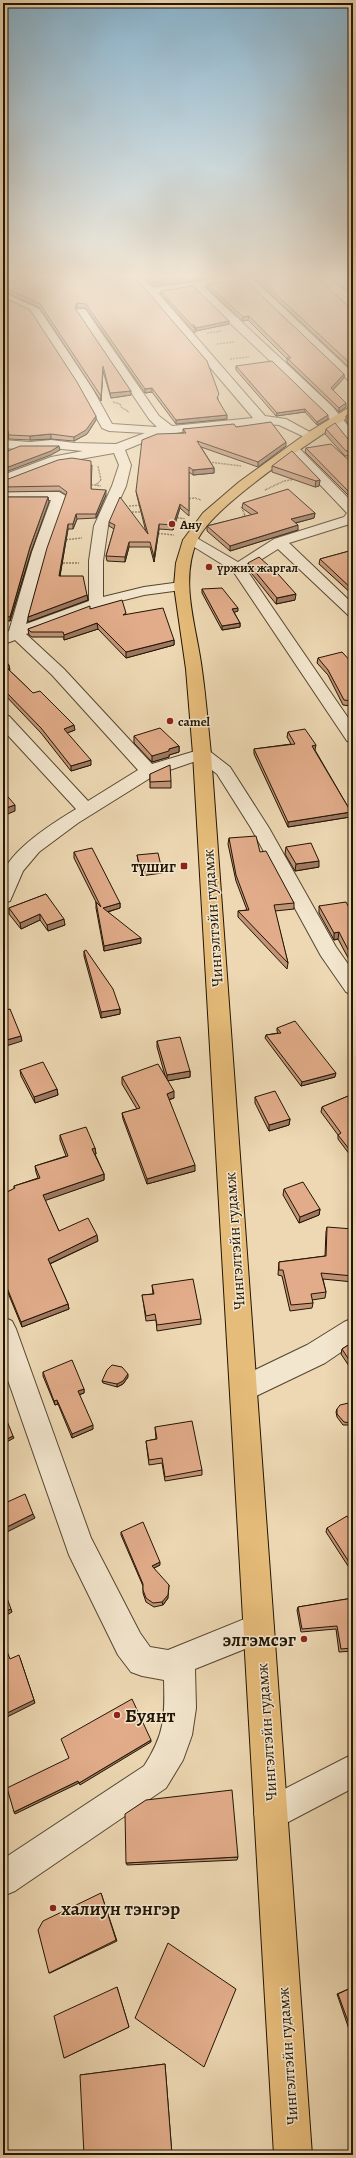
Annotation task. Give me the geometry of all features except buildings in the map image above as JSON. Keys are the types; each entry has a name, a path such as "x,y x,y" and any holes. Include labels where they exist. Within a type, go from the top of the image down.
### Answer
{"main road":[{"path":"201,526 260,483 302,442 344,414"},
{"name":"Чингэлтэйн гудамж","path":"201,526 183,563 182,586 194,669 202,754 293,2155"}],"street":[{"path":"77,375 106,425 109,427 170,431"},
{"path":"125,375 155,419 170,431"},
{"path":"222,375 261,420"},
{"path":"291,375 328,409 344,414 353,440"},
{"path":"3,480 55,460 118,448 156,433 261,420 282,422 302,442 316,472 352,517 279,542 238,568"},
{"path":"3,444 30,446 51,444 75,447 118,448"},
{"path":"96,603 96,561 101,526 119,486 125,465 118,448"},
{"path":"3,496 59,496 9,636"},
{"path":"201,526 238,568 353,737"},
{"path":"279,542 353,612"},
{"path":"9,636 96,603 144,591 182,586"},
{"path":"9,636 58,672 149,771"},
{"path":"3,720 87,810"},
{"path":"3,896 9,872 32,848 87,810 149,771 202,754 224,771 260,828 328,951 353,987"},
{"path":"3,1329 79,1545 129,1644 142,1660 168,1665 259,1628"},
{"path":"243,1389 316,1354 353,1330"},
{"path":"6,1871 155,1777 168,1759 175,1744 181,1718 179,1661"},
{"path":"271,1814 352,1772"}],"path":[{"path":"342,457 353,457"},
{"path":"206,461 229,463 260,483 284,481 316,472"},
{"path":"95,485 101,480 99,472"},
{"path":"184,499 195,498 201,526"},
{"path":"137,506 146,506"},
{"path":"236,523 245,515 241,507 245,506"},
{"path":"124,511 149,514"},
{"path":"168,516 201,526"},
{"path":"150,533 201,526"}],"place":[{"name":"Ану","path":"172,524"},
{"name":"үржих жаргал","path":"209,567"},
{"name":"camel","path":"170,721"},
{"name":"түшиг","path":"184,866"},
{"name":"элгэмсэг","path":"304,1639"},
{"name":"Буянт","path":"117,1715"},
{"name":"халиун тэнгэр","path":"53,1908"}]}
